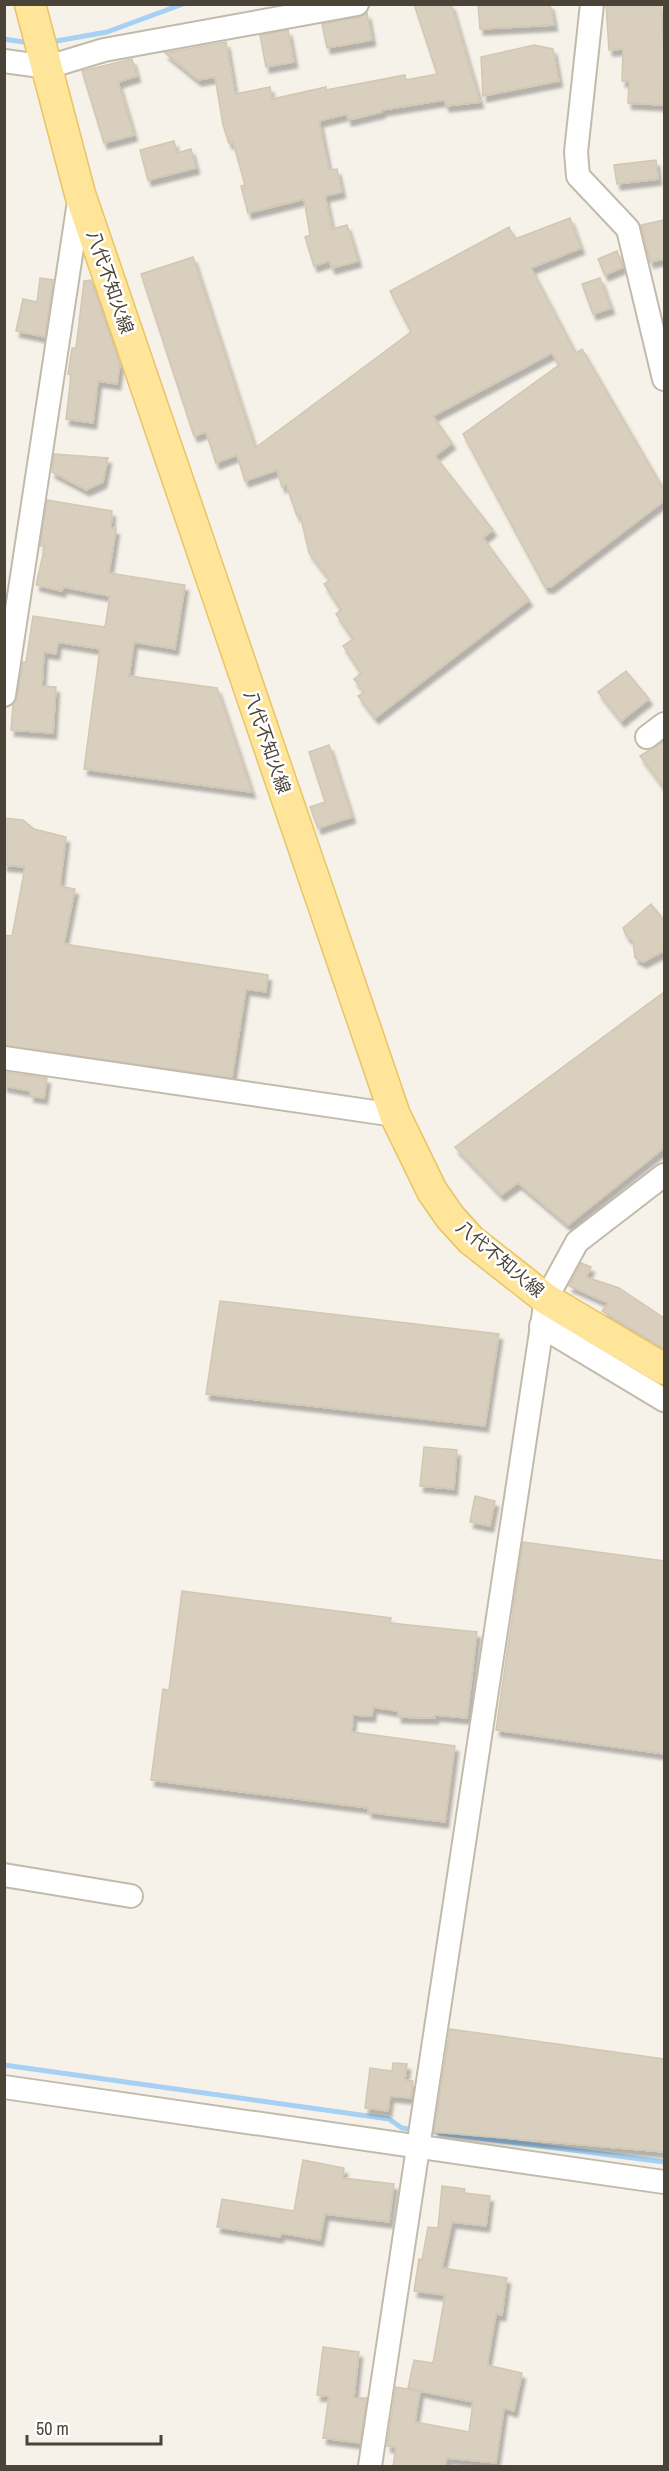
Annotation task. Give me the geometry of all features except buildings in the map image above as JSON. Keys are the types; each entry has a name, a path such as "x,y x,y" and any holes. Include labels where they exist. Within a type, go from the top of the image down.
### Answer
{"main road":[{"name":"八代不知火線","path":"31,10 80,194 395,1114 432,1191 450,1217 544,1313 664,1369"}],"street":[{"path":"4,61 104,50 357,4"},
{"path":"592,4 576,152 578,176 628,229 664,379"},
{"path":"4,694 80,194"},
{"path":"4,1058 395,1114"},
{"path":"370,2466 544,1313 577,1242 664,1175"},
{"path":"544,1313 664,1400"},
{"path":"4,1875 131,1896"},
{"path":"4,2087 664,2182"}],"waterway":[{"path":"51,42 107,32 183,4"},
{"path":"4,39 30,43"},
{"path":"4,2065 389,2119 402,2128 416,2130"},
{"path":"425,2131 664,2162"}]}
